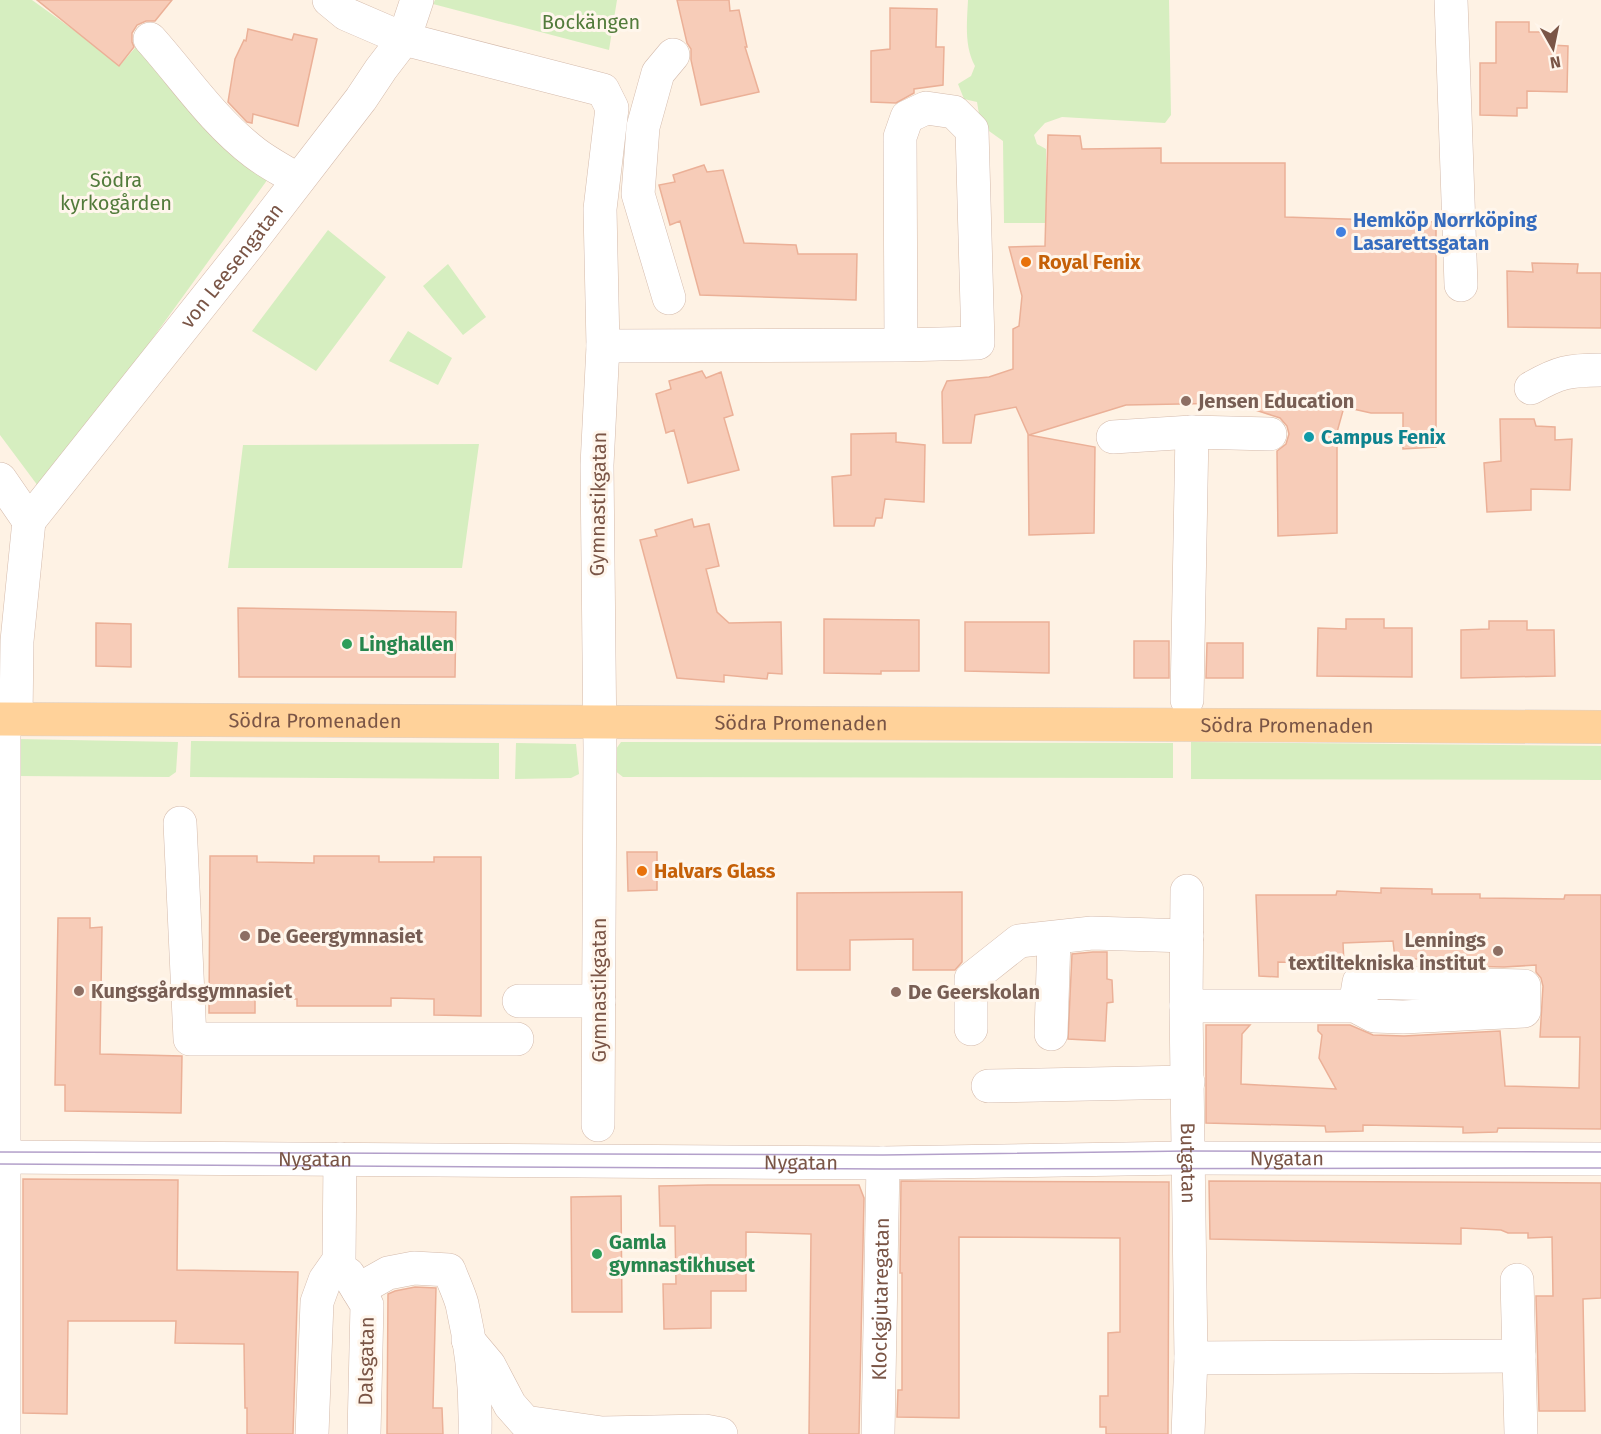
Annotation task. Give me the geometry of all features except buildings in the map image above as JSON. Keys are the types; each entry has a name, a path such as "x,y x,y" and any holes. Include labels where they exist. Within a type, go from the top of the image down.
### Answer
{"main road":[{"name":"Södra Promenaden","path":"7,719 1601,727"}],"street":[{"name":"Gymnastikgatan","path":"329,0 346,14 404,39 603,90 612,108 601,198 603,346 597,465 597,639 600,722 598,1125"},
{"name":"von Leesengatan","path":"29,521 298,180 404,39 417,0"},
{"path":"1451,0 1461,285"},
{"path":"150,39 224,125 255,153 298,180"},
{"path":"669,298 638,196 643,127 657,73 673,55"},
{"path":"603,346 901,345 978,343 972,130 954,112 926,108 907,117 900,137 901,345"},
{"path":"601,198 638,196"},
{"path":"1531,388 1548,378 1570,370 1601,370"},
{"path":"1187,700 1192,432"},
{"path":"1113,437 1192,432 1270,434"},
{"path":"0,478 29,521 7,719 2,1157 4,1434"},
{"path":"180,823 190,1039 517,1039"},
{"name":"Butgatan","path":"1187,891 1186,1006 1191,1358 1188,1434"},
{"path":"970,1029 971,980 1019,941 1092,933 1187,936"},
{"path":"1051,1034 1054,938"},
{"path":"519,1001 599,1001"},
{"path":"1186,1006 1355,1006"},
{"path":"988,1086 1188,1082"},
{"name":"Nygatan","path":"2,1157 883,1163 1188,1158 1601,1159"},
{"path":"312,1434 317,1302 325,1280 339,1260 340,1159"},
{"name":"Klockgjutaregatan","path":"878,1434 883,1163"},
{"name":"Dalsgatan","path":"339,1260 367,1305 364,1434"},
{"path":"358,1290 388,1273 414,1268 449,1270 462,1302 476,1390 475,1434"},
{"path":"1517,1280 1521,1434"},
{"path":"468,1340 489,1365 510,1405 525,1422 602,1433 705,1431 721,1434"},
{"path":"1191,1358 1519,1356"}],"green space":[{"name":"Södra kyrkogården","path":"0,0 32,0 121,64 142,40 273,172 142,353 38,486 0,435"},
{"name":"Bockängen","path":"435,0 617,0 609,50 433,4"},
{"path":"968,0 1169,0 1171,115 1165,123 1062,117 1045,123 1034,135 1037,144 1046,149 1046,223 1004,223 1003,141 975,121 979,114 977,102 964,99 958,84 971,76 975,66 968,42"},
{"path":"328,230 386,277 316,371 252,331"},
{"path":"448,264 486,317 463,335 423,286"},
{"path":"408,331 452,358 438,385 389,361"},
{"path":"479,444 462,568 228,568 243,445"},
{"path":"16,739 178,742 176,772 169,777 15,776"},
{"path":"191,741 499,743 499,779 190,777"},
{"path":"621,742 1173,743 1173,778 623,777 614,770 616,749"},
{"path":"1191,742 1601,746 1601,780 1191,779"},
{"path":"516,743 576,744 579,774 571,778 515,779"}],"tram line":[{"path":"0,1152 883,1155 1188,1151 1601,1152"},
{"path":"0,1164 882,1169 1601,1168"}],"place":[{"name":"Hemköp Norrköping Lasarettsgatan","path":"1341,232"},
{"name":"Royal Fenix","path":"1026,262"},
{"name":"Jensen Education","path":"1186,401"},
{"name":"Campus Fenix","path":"1309,437"},
{"name":"Linghallen","path":"347,644"},
{"name":"Halvars Glass","path":"642,871"},
{"name":"De Geergymnasiet","path":"245,936"},
{"name":"Lennings textiltekniska institut","path":"1498,951"},
{"name":"Kungsgårdsgymnasiet","path":"79,991"},
{"name":"De Geerskolan","path":"896,992"},
{"name":"Gamla gymnastikhuset","path":"597,1254"}]}
